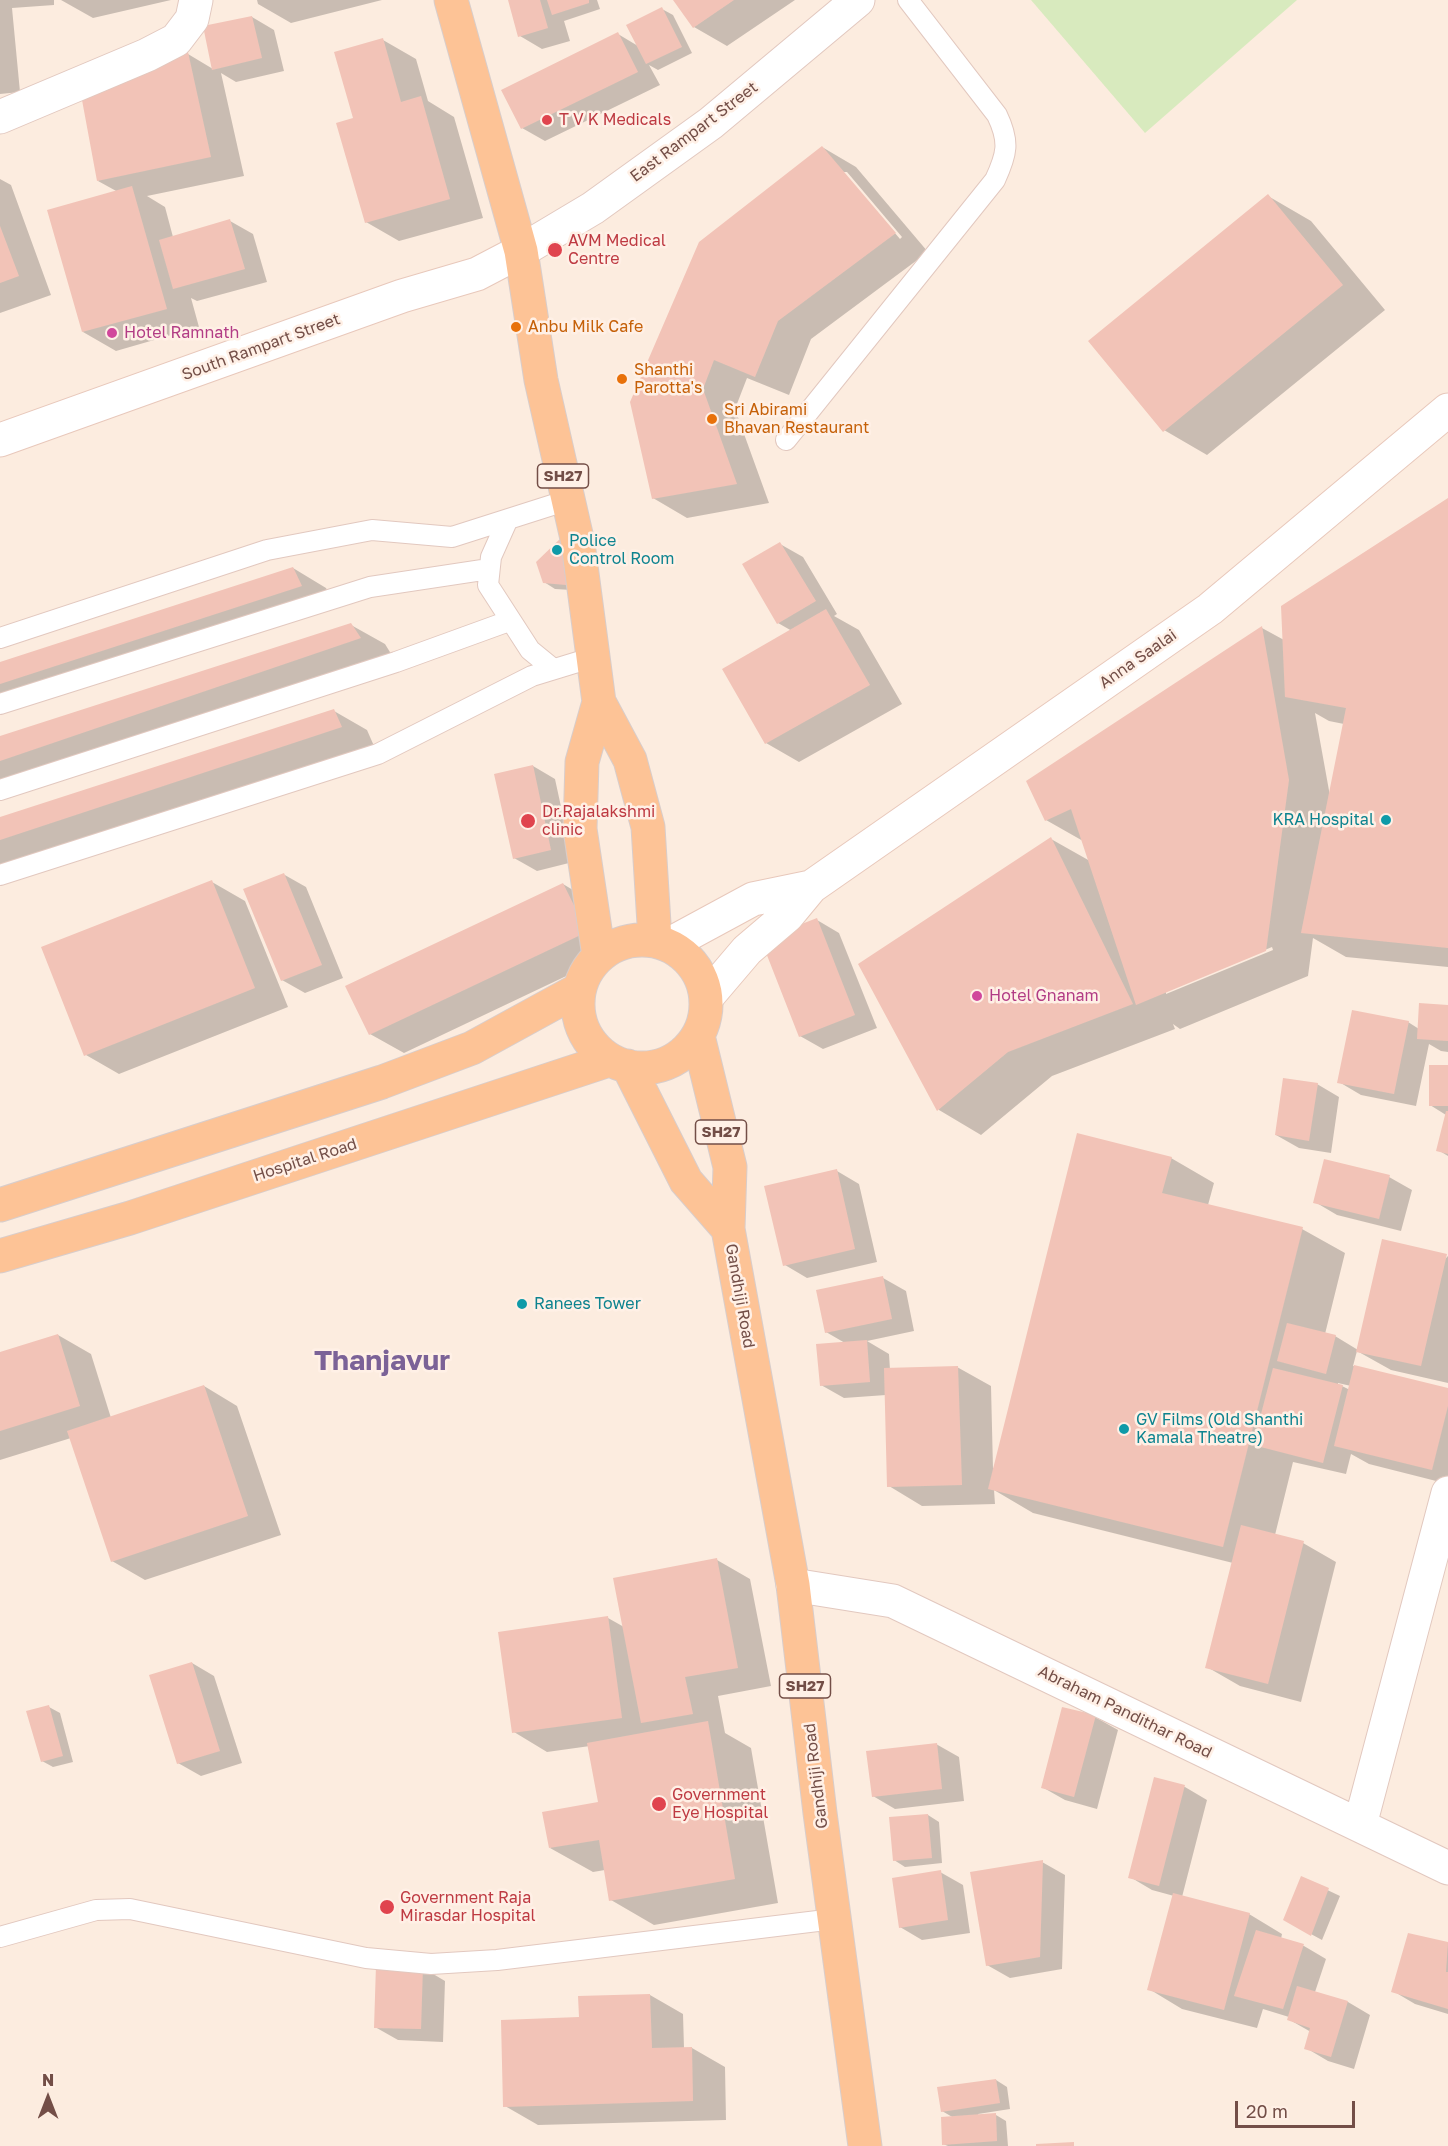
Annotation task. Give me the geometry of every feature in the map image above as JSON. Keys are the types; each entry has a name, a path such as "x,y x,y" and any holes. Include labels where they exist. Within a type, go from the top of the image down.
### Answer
{"main road":[{"name":"SH27","path":"451,0 521,251 541,380 578,543 599,702 630,760 648,827 662,943"},
{"name":"SH27","path":"599,702 582,762 580,829 599,956"},
{"path":"636,940 662,943 695,966 706,997 705,1017 698,1036 685,1052 668,1063 648,1068 619,1063 593,1046 582,1030 578,1010 578,990 585,971 599,956 616,945 636,940"},
{"path":"0,1205 382,1082 452,1056 472,1048 578,990"},
{"name":"Gandhiji Road","path":"698,1036 730,1167 728,1229 793,1585 834,1919 865,2146"},
{"name":"Gandhiji Road","path":"619,1063 686,1181 728,1229"},
{"name":"Hospital Road","path":"0,1256 130,1218 619,1063"}],"street":[{"path":"0,117 147,55 176,40 192,18 196,0"},
{"name":"East Rampart Street","path":"521,251 593,208 711,123 858,0"},
{"name":"South Rampart Street","path":"0,440 402,296 477,274 521,251"},
{"name":"Anna Saalai","path":"706,997 747,950 787,916 811,887 1210,609 1448,410"},
{"name":"Anna Saalai","path":"662,943 753,899 811,887"},
{"path":"1360,1825 1448,1493"},
{"name":"Abraham Pandithar Road","path":"793,1585 893,1601 1448,1868"}],"lane":[{"path":"786,440 995,180 1006,158 1006,132 997,115 908,0"},
{"path":"0,638 267,550 372,530 452,537 568,500"},
{"path":"508,519 491,557 488,585 509,621 530,650 552,668"},
{"path":"0,704 370,587 489,569"},
{"path":"0,790 396,662 509,621"},
{"path":"0,875 378,754 552,668 594,657"},
{"path":"0,1937 96,1910 130,1909 366,1958 431,1964 497,1960 834,1919"}],"green space":[{"path":"1031,0 1297,0 1145,133"}],"building":[{"path":"508,0 540,0 548,28 518,37"},
{"path":"547,0 589,0 589,3 552,15"},
{"path":"673,0 734,0 693,28"},
{"path":"662,7 682,47 646,64 626,25"},
{"path":"252,16 262,58 212,70 203,26"},
{"path":"618,32 638,72 521,129 501,90"},
{"path":"383,38 401,102 421,96 450,199 365,223 336,123 353,118 334,52"},
{"path":"188,52 211,157 97,181 82,100"},
{"path":"822,146 896,233 778,321 755,377 714,360 703,389 737,484 652,499 630,402 699,242"},
{"path":"132,186 167,309 82,332 47,210"},
{"path":"1268,194 1343,285 1163,432 1088,341"},
{"path":"230,219 245,269 173,289 159,240"},
{"path":"0,226 19,276 0,283"},
{"name":"KRA Hospital","path":"1448,498 1448,948 1301,933 1346,708 1285,697 1281,606"},
{"name":"Police Control Room","path":"562,537 578,586 543,583 536,562"},
{"path":"780,542 816,601 777,624 742,564"},
{"path":"293,567 302,586 0,684 0,662"},
{"path":"826,609 870,685 765,744 722,669"},
{"path":"351,623 361,638 0,761 0,736"},
{"path":"1262,626 1289,780 1266,951 1136,1005 1071,809 1045,821 1026,781"},
{"path":"334,709 342,727 0,840 0,817"},
{"path":"533,765 551,850 513,859 494,774"},
{"path":"1051,837 1133,1004 1008,1052 937,1111 858,964"},
{"path":"284,873 322,965 281,981 243,889"},
{"path":"212,880 255,988 84,1056 41,947"},
{"path":"563,883 587,932 369,1035 345,986"},
{"path":"817,918 855,1015 799,1037 761,940"},
{"path":"1419,1003 1448,1005 1448,1041 1417,1039"},
{"path":"1352,1010 1409,1021 1394,1094 1337,1083"},
{"path":"1429,1065 1448,1065 1448,1106 1429,1106"},
{"path":"1283,1078 1318,1083 1309,1141 1275,1135"},
{"path":"1446,1111 1448,1111 1448,1154 1436,1151"},
{"path":"1077,1133 1172,1157 1162,1193 1303,1227 1223,1547 988,1489"},
{"path":"1324,1159 1390,1175 1379,1219 1313,1203"},
{"path":"837,1169 855,1249 783,1266 764,1186"},
{"path":"1382,1239 1447,1254 1421,1366 1356,1352"},
{"path":"883,1276 892,1319 825,1333 816,1290"},
{"path":"1287,1323 1336,1335 1326,1374 1277,1361"},
{"path":"58,1334 80,1406 0,1431 0,1352"},
{"path":"867,1340 870,1382 820,1386 816,1344"},
{"path":"1354,1365 1448,1388 1448,1406 1432,1470 1334,1446"},
{"path":"958,1366 962,1485 887,1487 884,1368"},
{"path":"1273,1368 1343,1385 1323,1463 1253,1445"},
{"path":"204,1385 248,1516 111,1562 67,1431"},
{"path":"1241,1525 1304,1541 1268,1684 1205,1668"},
{"path":"717,1558 738,1668 685,1677 693,1714 641,1723 613,1578"},
{"path":"608,1616 622,1718 512,1733 498,1632"},
{"path":"192,1662 220,1751 177,1764 149,1675"},
{"path":"49,1705 63,1756 41,1762 26,1711"},
{"path":"1062,1707 1096,1715 1074,1797 1041,1788"},
{"path":"708,1721 735,1879 609,1901 599,1840 549,1848 542,1812 598,1802 587,1743"},
{"path":"937,1743 942,1789 872,1797 866,1751"},
{"path":"1154,1777 1185,1785 1159,1886 1128,1878"},
{"path":"928,1814 932,1858 893,1861 889,1817"},
{"path":"1043,1860 1040,1957 986,1966 970,1872"},
{"path":"941,1870 948,1920 899,1928 892,1878"},
{"path":"1301,1876 1329,1888 1311,1936 1283,1920"},
{"path":"1173,1893 1250,1913 1224,2010 1147,1990"},
{"path":"1256,1930 1304,1944 1283,2009 1234,1996"},
{"path":"1408,1933 1448,1942 1446,1972 1448,1972 1448,2009 1391,1992"},
{"path":"376,1965 423,1966 421,2029 374,2028"},
{"path":"1297,1986 1348,2001 1331,2057 1304,2049 1310,2028 1287,2020"},
{"path":"650,1994 652,2048 692,2047 693,2101 503,2107 501,2020 579,2017 578,1996"},
{"path":"996,2079 1000,2103 941,2112 937,2087"},
{"path":"996,2113 997,2141 942,2145 941,2117"},
{"path":"1074,2142 1074,2146 1036,2146 1036,2144"}],"place":[{"name":"T V K Medicals","path":"547,120"},
{"name":"AVM Medical Centre","path":"555,250"},
{"name":"Anbu Milk Cafe","path":"516,327"},
{"name":"Hotel Ramnath","path":"112,333"},
{"name":"Shanthi Parotta's","path":"622,379"},
{"name":"Sri Abirami Bhavan Restaurant","path":"712,419"},
{"name":"Police Control Room","path":"557,550"},
{"name":"KRA Hospital","path":"1386,820"},
{"name":"Dr.Rajalakshmi clinic","path":"528,821"},
{"name":"Hotel Gnanam","path":"977,996"},
{"name":"Ranees Tower","path":"522,1304"},
{"name":"GV Films (Old Shanthi Kamala Theatre)","path":"1124,1429"},
{"name":"Government Eye Hospital","path":"659,1804"},
{"name":"Government Raja Mirasdar Hospital","path":"387,1907"}],"district":[{"name":"Thanjavur","path":"382,1361"}]}
